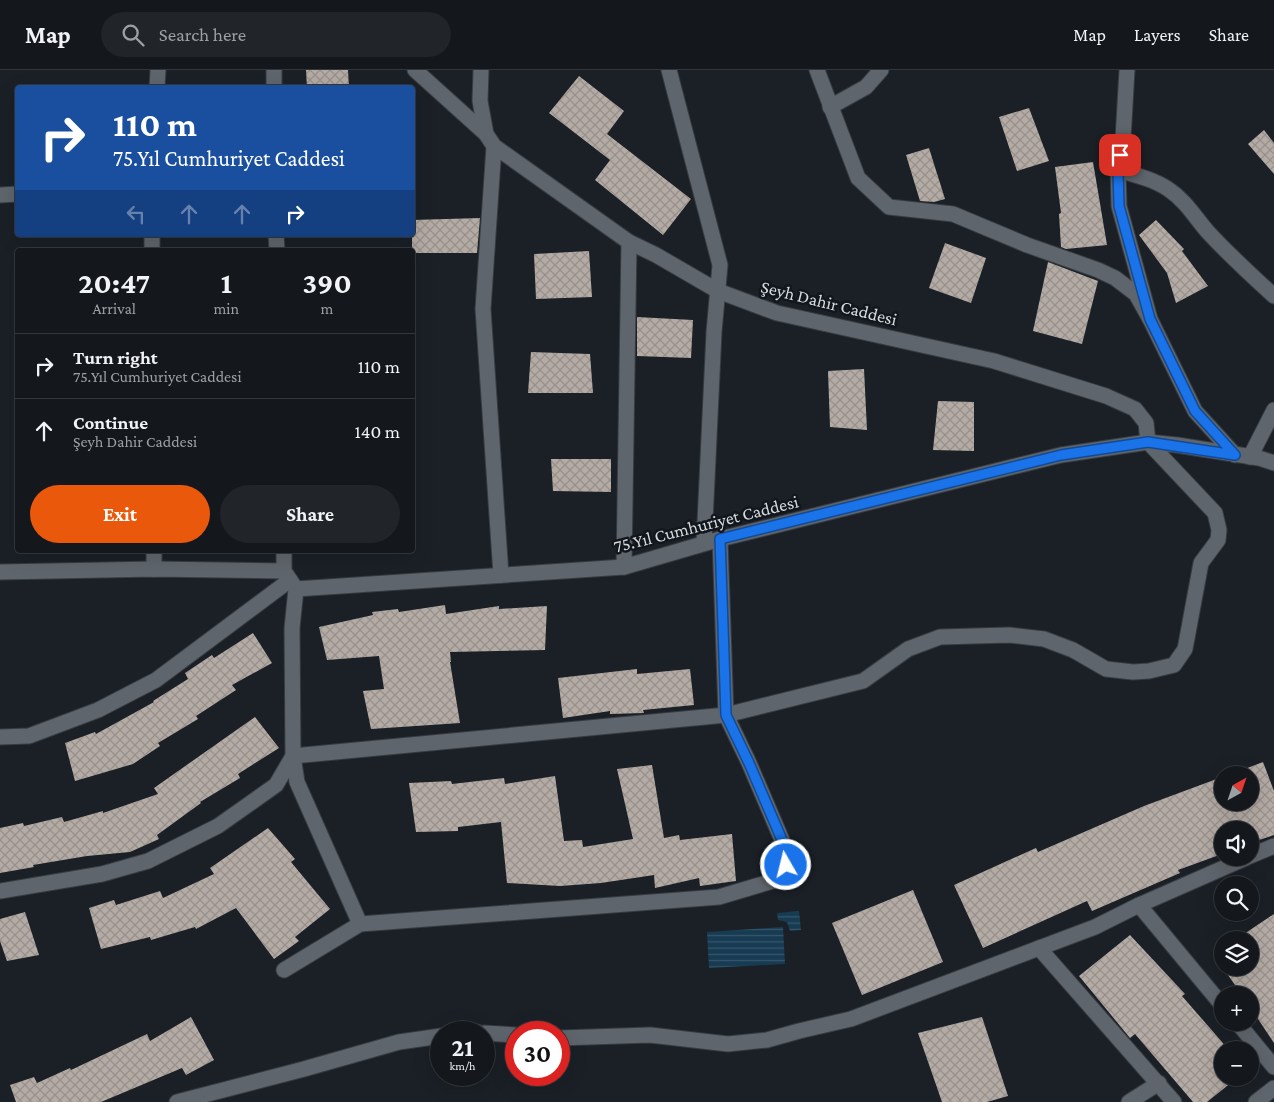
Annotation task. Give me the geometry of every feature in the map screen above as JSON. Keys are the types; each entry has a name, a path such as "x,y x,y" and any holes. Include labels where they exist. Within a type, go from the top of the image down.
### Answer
{"street":[{"path":"157,85 158,70"},
{"path":"274,70 274,85"},
{"name":"Şeyh Dahir Caddesi","path":"415,70 490,140 630,242 718,291 777,313 994,361 1106,396 1135,409 1146,422 1148,442"},
{"path":"481,70 480,101 490,140 483,308 501,575"},
{"path":"669,70 720,265 714,332 704,543"},
{"path":"817,70 858,178 889,207 953,214 1027,245 1098,270 1115,278 1136,294 1195,411 1235,455"},
{"path":"830,107 866,87 881,70"},
{"path":"1130,71 1118,170 1119,206 1150,319"},
{"path":"1118,170 1145,178 1168,189 1186,204 1237,262 1274,296"},
{"path":"0,194 15,194"},
{"path":"624,566 630,242"},
{"path":"1250,458 1274,410"},
{"path":"1148,442 1235,455 1274,464"},
{"path":"293,756 726,715 863,681 908,649 940,637 1009,635 1044,639 1073,650 1106,669 1132,672 1149,671 1174,665 1185,649 1200,563 1218,540 1219,530 1215,513 1148,442"},
{"name":"75.Yıl Cumhuriyet Caddesi","path":"0,572 154,569 290,580 501,575 624,566 704,543 1061,455 1148,442"},
{"path":"284,970 360,924 719,897 776,880 786,865 782,840 726,715 720,539"},
{"path":"154,553 154,569"},
{"path":"285,553 290,580 293,756 297,782 360,924"},
{"path":"0,737 29,736 98,710 156,680 290,580"},
{"path":"0,891 102,874 148,861 218,826 276,785 293,756"},
{"path":"1259,852 1274,846"},
{"path":"570,1038 650,1035 728,1044 767,1040 851,1019 1095,927 1139,905 1228,866"},
{"path":"1139,905 1214,995"},
{"path":"1039,948 1174,1102"},
{"path":"1244,1031 1274,1067"},
{"path":"177,1102 399,1042 430,1038"},
{"path":"1129,1102 1159,1083"},
{"path":"1256,1102 1274,1088"}],"water":[{"path":"799,911 801,930 790,931 787,922 778,920 777,913"},
{"path":"783,927 785,964 709,968 707,932"}],"building":[{"path":"306,70 348,70 349,85 307,85"},
{"path":"579,76 624,111 607,134 691,199 663,235 595,180 610,160 549,113"},
{"path":"1029,108 1049,161 1017,171 999,117"},
{"path":"1264,130 1274,143 1274,174 1248,144"},
{"path":"929,148 945,199 934,202 920,201 906,155"},
{"path":"1093,162 1107,245 1066,249 1061,247 1059,214 1061,213 1055,167"},
{"path":"480,218 477,253 415,253 415,248 412,248 412,237 415,237 415,220"},
{"path":"1156,220 1184,249 1182,251 1208,286 1176,303 1167,273 1139,235"},
{"path":"945,243 986,258 971,303 929,288"},
{"path":"589,251 592,297 536,299 534,254"},
{"path":"1048,262 1098,281 1082,344 1033,331"},
{"path":"637,317 693,320 691,358 637,356"},
{"path":"531,352 590,354 593,393 528,393"},
{"path":"864,369 867,430 830,427 828,371"},
{"path":"938,401 974,402 974,451 933,450"},
{"path":"551,459 611,459 611,492 553,491"},
{"path":"445,605 446,614 499,606 499,609 547,606 545,650 450,652 460,723 371,729 363,691 384,689 379,656 327,660 319,627 373,615 372,612 398,609 399,612"},
{"path":"253,633 272,663 232,685 236,690 196,716 198,719 158,743 160,746 133,764 75,781 65,743 95,732 96,734 154,702 188,679 185,673 212,655 214,658"},
{"path":"637,669 637,674 690,669 694,705 643,710 644,713 610,714 610,711 563,718 558,678"},
{"path":"255,717 279,748 238,774 240,778 200,802 157,835 159,839 130,852 87,856 33,865 34,867 0,873 0,828 23,823 24,826 62,817 64,822 103,811 103,813 158,794 154,788"},
{"path":"1263,762 1274,791 1274,835 1259,840 1259,821 1214,821 1214,857 1178,870 1180,873 1092,911 1087,901 983,948 954,885 1036,848 1038,852 1144,806 1214,780 1214,811 1259,811 1259,766 1253,766"},
{"path":"652,765 664,838 679,835 680,840 732,834 736,881 700,886 699,878 655,888 654,875 601,883 560,886 507,883 501,822 458,827 458,831 416,832 409,783 451,781 452,784 504,778 505,784 555,776 564,841 582,840 583,847 633,839 617,769"},
{"path":"268,828 295,859 291,862 330,909 295,937 299,941 274,959 236,908 196,929 195,927 151,940 150,937 101,949 89,908 114,900 116,905 160,891 163,898 214,874 210,868"},
{"path":"913,890 943,962 862,995 832,923"},
{"path":"25,912 39,955 7,961 0,941 0,919"},
{"path":"1274,914 1274,1043 1259,1020 1259,986 1236,986 1229,976 1259,976 1259,931 1248,931"},
{"path":"1130,935 1185,994 1182,996 1221,1041 1214,1041 1214,1086 1227,1086 1207,1102 1193,1102 1135,1034 1130,1038 1079,976"},
{"path":"191,1017 214,1060 186,1075 182,1068 101,1102 16,1102 10,1085 34,1077 37,1083 70,1068 71,1070 147,1034 150,1041"},
{"path":"982,1017 1008,1096 987,1102 942,1102 918,1033"}],"route":[{"path":"786,865 782,840 726,715 720,539 1061,455 1148,442 1235,455 1195,411 1150,319 1119,206 1118,170 1120,155"}]}
